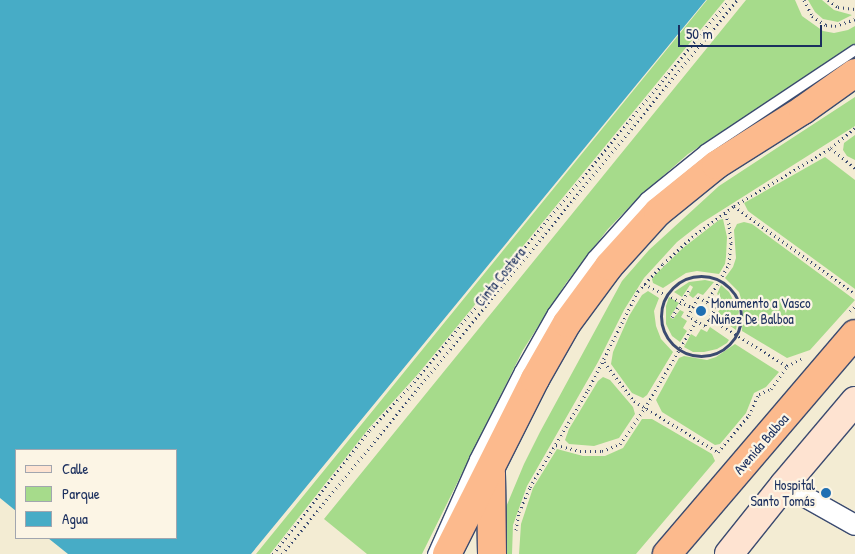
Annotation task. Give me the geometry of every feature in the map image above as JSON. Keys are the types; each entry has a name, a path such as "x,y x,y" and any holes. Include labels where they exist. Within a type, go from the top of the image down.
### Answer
{"highway":[{"path":"447,554 535,379 568,323 609,266 652,218 716,165 803,110 855,73"},
{"name":"Avenida Balboa","path":"667,554 852,323"},
{"path":"491,466 492,554"}],"main road":[{"path":"729,554 855,401"}],"street":[{"path":"784,485 855,525"}],"lane":[{"path":"433,554 475,459 520,371 552,313 593,257 646,198 705,150 855,50"}],"path":[{"name":"Cinta Costera","path":"273,554 370,430 414,382 729,0"},
{"path":"282,554 737,0"},
{"path":"804,0 812,16 826,25 836,26 855,19"},
{"path":"828,0 838,7 855,9"},
{"path":"516,533 519,512 530,487 604,362 638,291 692,237 734,206 831,148 855,128"},
{"path":"831,148 855,168"},
{"path":"734,206 855,294"},
{"path":"707,302 729,264 731,250 729,224 725,213"},
{"path":"700,276 719,281 732,290 738,300 741,322 737,336 719,353 706,356 692,356 679,350 670,342 663,331 662,306 667,294 687,279 700,276"},
{"path":"644,284 693,308"},
{"path":"672,317 690,288"},
{"path":"698,297 716,307 705,326 688,316 693,308 698,297"},
{"path":"852,323 855,306"},
{"path":"709,318 787,366"},
{"path":"556,445 580,451 602,451 620,444 645,408 696,321"},
{"path":"604,362 634,401 718,452 749,415 758,394 771,389 787,366 803,358"}],"green space":[{"path":"707,0 725,0 418,374 369,428 270,554 256,554"},
{"path":"746,0 795,0 802,16 823,31 834,33 848,30 855,26 855,45 688,154 638,198 608,229 566,283 523,350 422,554 367,554 324,519"},
{"path":"808,0 822,0 834,10 852,15 838,22 823,19 815,12"},
{"path":"855,97 855,126 700,224 677,242 644,278 624,310 598,362 527,486 513,525 512,554 501,554 501,527 506,507 524,464 622,281 649,250 719,186"},
{"path":"855,135 855,160 847,156 843,150 844,143"},
{"path":"825,157 855,180 855,289 748,211 744,203"},
{"path":"723,219 727,237 726,257 725,264 719,274 697,271 686,273 663,288 653,283 652,279 656,274 683,248 719,220"},
{"path":"744,222 752,224 855,300 810,350 787,358 742,331 743,305 739,292 725,278 733,267 736,258 734,230 737,224"},
{"path":"705,280 714,282 703,295 698,293 693,298 689,295 693,287 690,285 682,297 674,292 689,282"},
{"path":"721,285 729,292 739,311 736,330 722,320 724,317 718,312 722,307 716,304 720,297 717,294"},
{"path":"648,291 659,298 654,311 656,326 661,339 673,352 647,395 643,398 632,393 611,364 613,352 629,316 642,295"},
{"path":"669,297 679,303 670,317 673,319 680,310 684,312 681,317 687,321 683,328 687,331 680,342 672,336 666,324 666,306"},
{"path":"710,327 729,340 727,343 717,349 704,352 693,352 684,347 691,334 696,337 701,329 707,332"},
{"path":"735,344 779,372 766,387 754,393 746,413 720,444 715,445 662,412 656,400 679,358 684,356 707,360 716,357"},
{"path":"603,377 610,380 633,407 635,414 619,438 594,446 569,444 565,440 569,429 598,381"},
{"path":"642,419 652,419 712,454 715,461 636,554 519,554 521,524 533,488 557,449 583,456 605,456 623,448"}],"water":[{"path":"0,0 706,0 251,554 68,554 49,539 178,539 178,449 15,449 15,510 0,498"}],"place":[{"name":"Monumento a Vasco Nuñez De Balboa","path":"701,311"},
{"name":"Hospital Santo Tomás","path":"826,493"}]}
